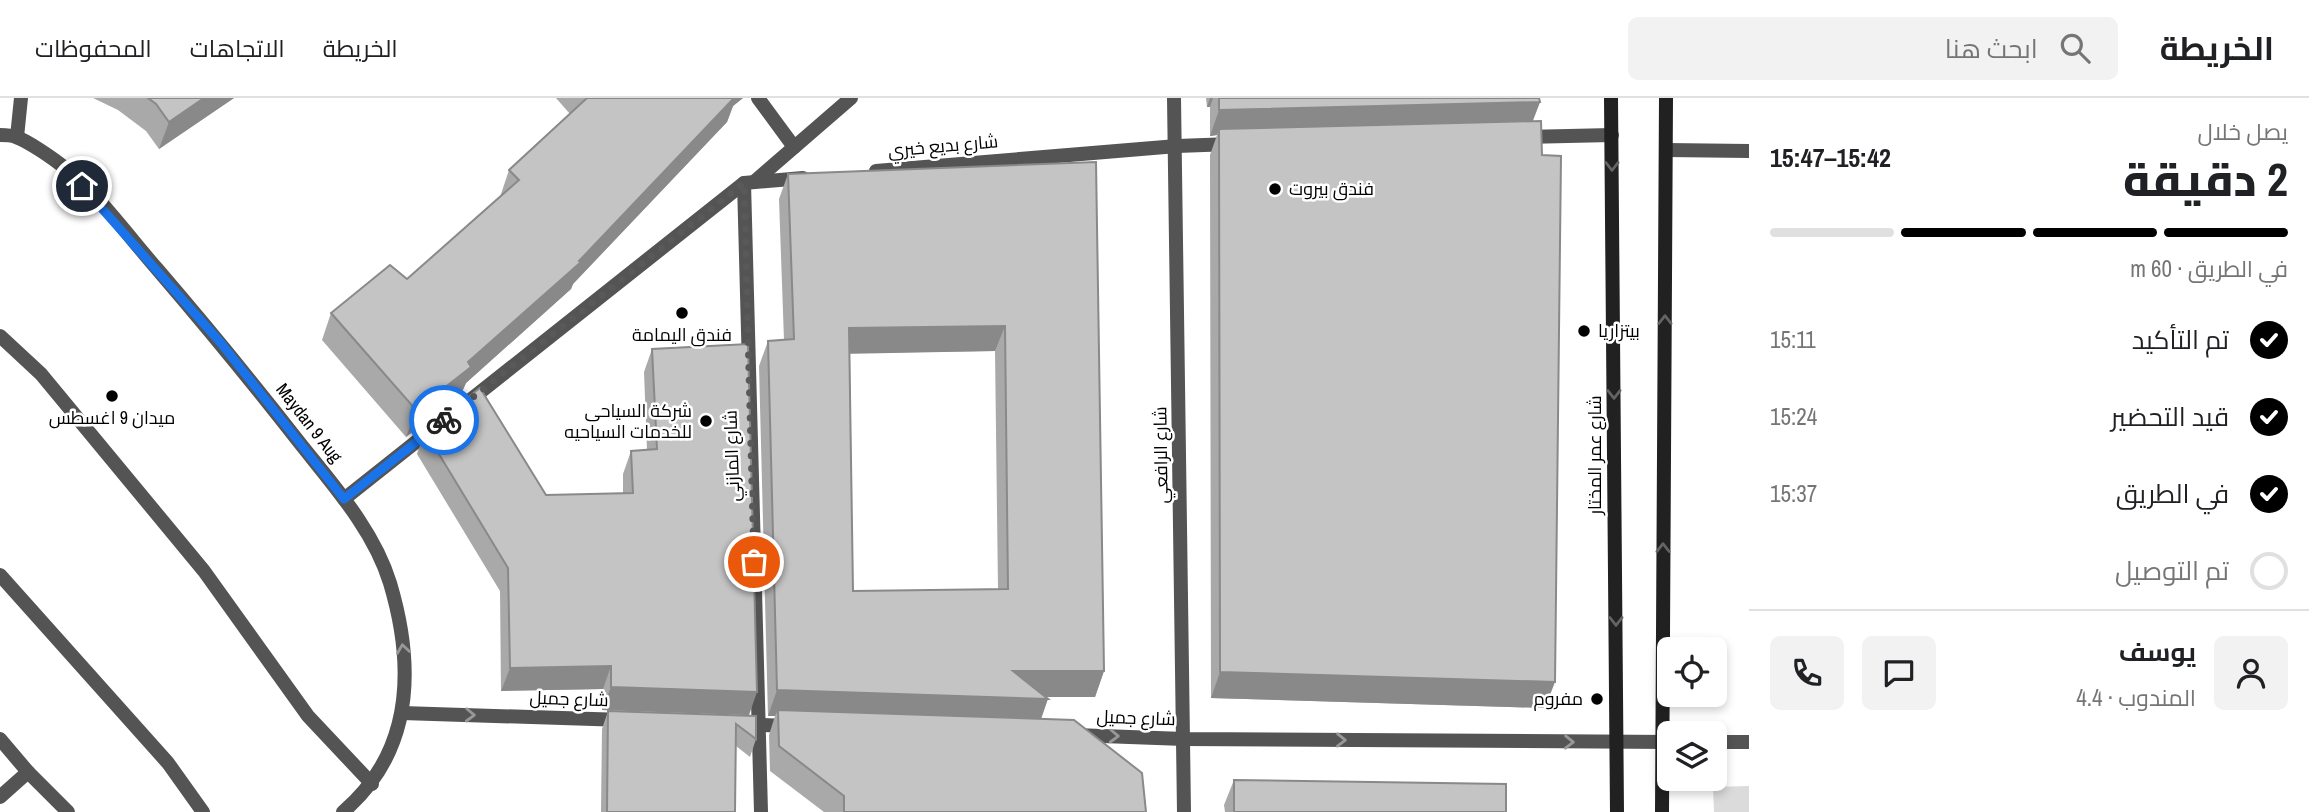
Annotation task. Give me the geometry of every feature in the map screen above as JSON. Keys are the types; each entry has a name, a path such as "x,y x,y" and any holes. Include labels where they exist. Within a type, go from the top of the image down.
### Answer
{"main road":[{"name":"شارع عمر المختار","path":"1611,98 1617,812"},
{"path":"1666,98 1666,721"},
{"path":"1662,812 1663,791"}],"street":[{"path":"17,137 21,98"},
{"path":"758,98 794,147"},
{"path":"344,499 794,147 850,98"},
{"name":"شارع الرافعي","path":"1174,98 1177,145 1184,812"},
{"name":"Maydan 9 Aug","path":"0,135 17,137 65,168 99,202 220,342 344,499 369,538 389,581 398,616 405,660 402,713 395,741 372,784 343,812"},
{"path":"1503,137 1612,135"},
{"name":"شارع بديع خيري","path":"863,173 1177,145 1245,144"},
{"path":"1666,150 1749,151"},
{"path":"749,182 822,176"},
{"name":"شارع المازني","path":"749,182 761,812"},
{"path":"0,336 50,384 204,571 308,716 372,784"},
{"path":"0,575 168,764 203,812"},
{"name":"شارع جميل","path":"402,713 635,720"},
{"path":"731,724 799,726"},
{"name":"شارع جميل","path":"1060,735 1184,739 1657,742"},
{"path":"0,739 68,812"},
{"path":"1727,742 1749,742"},
{"path":"0,797 28,772"}],"shaded area":[{"path":"1749,786 1749,812 1714,812 1713,791 1727,791 1727,787"}],"building":[{"path":"148,98 204,98 169,122"},
{"path":"587,98 734,98 579,261 581,262 468,362 471,367 416,410 331,313 390,265 407,279 519,180 509,170"},
{"path":"1219,98 1539,98 1540,102 1219,110"},
{"path":"1541,121 1542,155 1561,156 1555,682 1220,672 1219,129"},
{"path":"1096,162 1104,671 1013,671 1048,699 777,690 768,341 794,339 788,174","holes":["1005,326 1008,589 853,591 849,328"]},
{"path":"748,344 757,692 611,687 611,666 510,668 508,568 425,431 480,388 546,495 633,493 631,451 657,449 652,349"},
{"path":"778,710 1074,720 1142,773 1146,812 844,812 844,796 779,746"},
{"path":"608,711 756,716 756,739 736,724 735,812 607,812"},
{"path":"1234,780 1506,784 1506,812 1234,812"}],"way so far":[{"path":"444,420 744,183 754,562"}],"place":[{"name":"فندق بيروت","path":"1275,189"},
{"name":"فندق اليمامة","path":"682,313"},
{"name":"بيتزاريا","path":"1584,331"},
{"name":"ميدان 9 اغسطس","path":"112,396"},
{"name":"شركة السياحى للخدمات السياحيه","path":"706,421"},
{"name":"مفروم","path":"1597,699"}],"route":[{"path":"82,186 99,202 220,342 344,499 444,420"}]}
